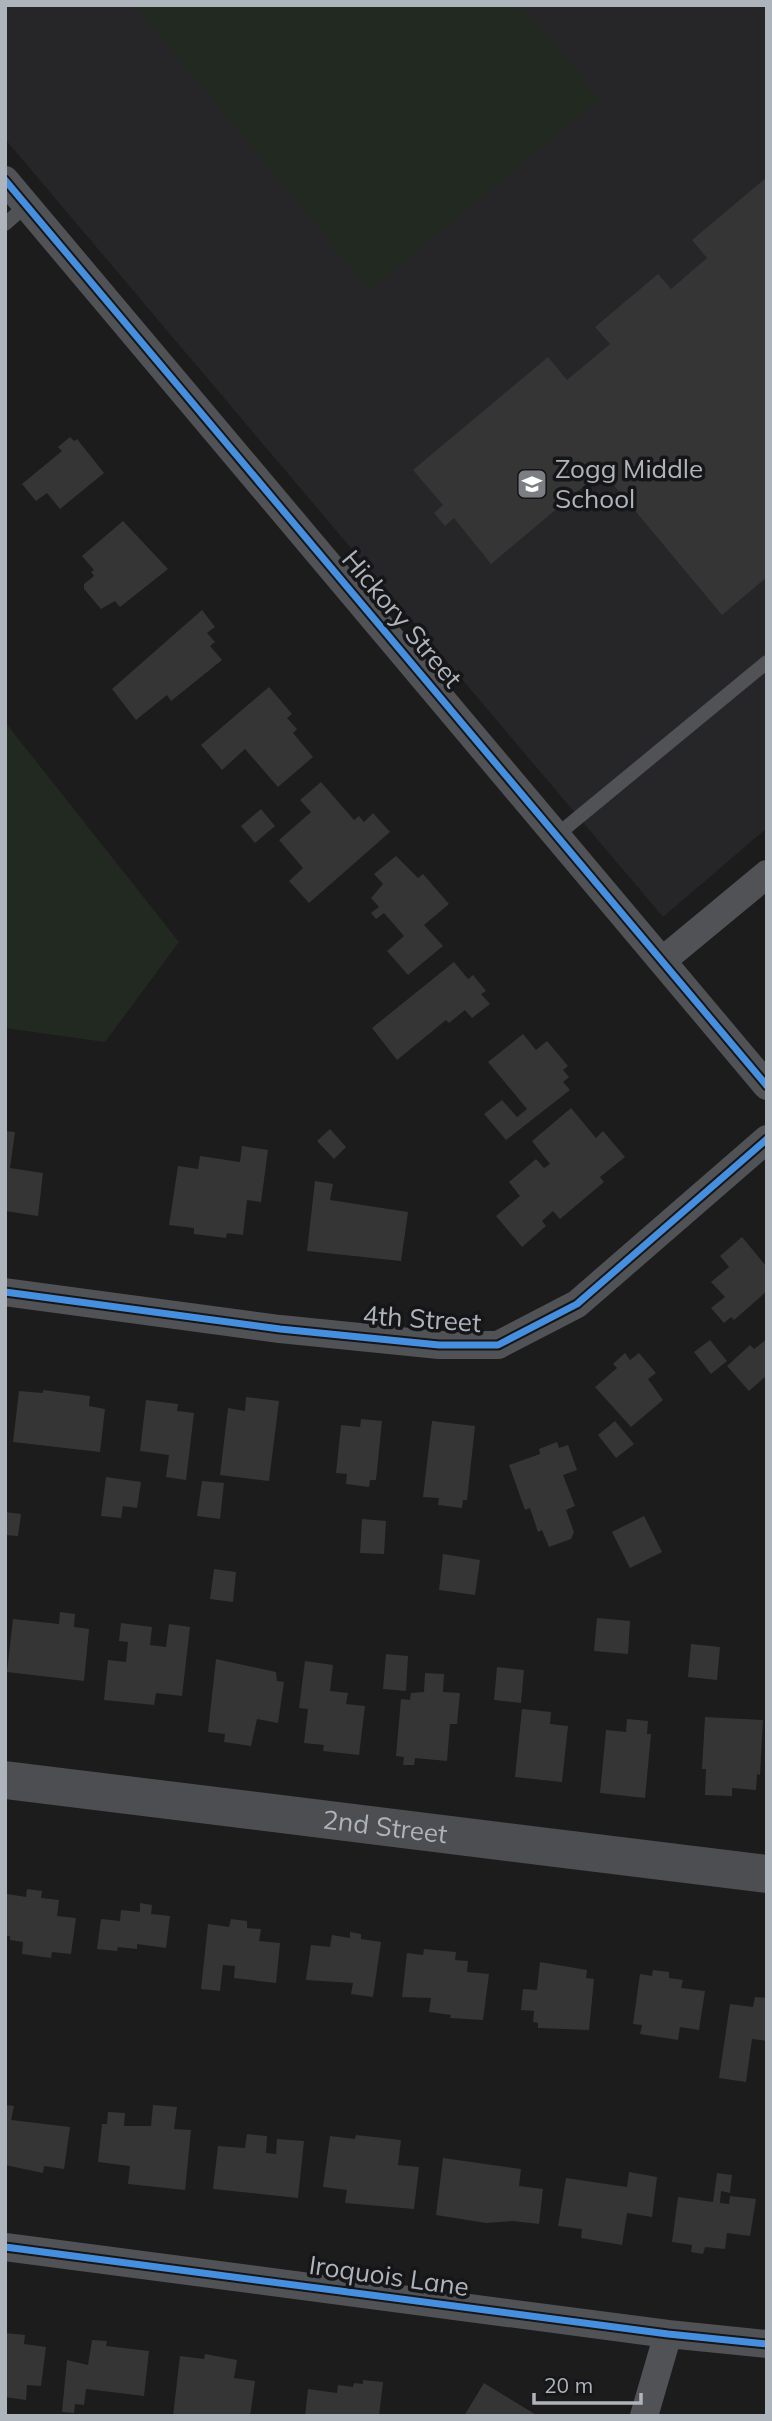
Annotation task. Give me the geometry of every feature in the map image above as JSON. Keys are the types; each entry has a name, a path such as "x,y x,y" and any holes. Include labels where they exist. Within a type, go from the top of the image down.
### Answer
{"main road":[{"name":"2nd Street","path":"5,1780 767,1874"}],"street":[{"name":"Hickory Street","path":"5,180 767,1086"},
{"path":"662,961 767,874"},
{"name":"4th Street","path":"5,1292 280,1329 439,1345 498,1345 577,1304 767,1139"},
{"name":"Iroquois Lane","path":"5,2247 668,2334 767,2344"},
{"path":"644,2416 668,2334"}],"lane":[{"path":"5,224 27,205"},
{"path":"557,835 767,662"}],"shaded area":[{"name":"Zogg Middle School","path":"5,5 767,5 767,828 663,917 5,139"},
{"path":"134,5 522,5 600,99 370,290"},
{"path":"5,722 179,942 105,1042 5,1028"}],"building":[{"path":"767,177 767,577 722,615 602,471 491,564 454,518 445,526 434,513 443,505 413,470 548,357 567,380 610,344 595,327 658,274 671,289 707,258 692,240"},
{"path":"70,437 74,441 77,439 104,473 60,509 47,493 36,501 22,484 62,451 58,447"},
{"path":"123,521 168,569 120,607 115,601 101,609 84,589 84,584 94,576 91,572 94,570 82,556"},
{"path":"202,610 215,627 207,633 215,642 210,646 222,660 171,701 167,695 136,720 112,689"},
{"path":"269,687 292,714 287,718 297,729 293,733 313,757 278,787 245,749 222,770 201,745"},
{"path":"321,782 354,820 359,816 364,822 373,813 390,832 309,903 289,881 303,868 279,840 311,812 300,800"},
{"path":"261,809 275,826 255,843 241,826"},
{"path":"396,856 418,878 423,874 449,904 424,925 443,946 408,975 387,951 404,936 384,913 376,919 371,913 379,907 371,898 383,884 374,874"},
{"path":"454,962 468,979 473,975 486,991 481,994 490,1004 472,1018 465,1010 449,1023 446,1020 397,1060 372,1028"},
{"path":"523,1034 536,1050 547,1041 568,1066 563,1070 569,1077 563,1082 570,1090 506,1140 484,1114 502,1100 517,1117 527,1109 488,1062"},
{"path":"571,1108 596,1138 603,1131 625,1157 600,1177 604,1182 560,1219 553,1211 542,1221 546,1226 522,1247 496,1216 520,1196 509,1182 536,1159 544,1168 550,1164 532,1141"},
{"path":"330,1129 346,1147 334,1159 317,1141"},
{"path":"5,1131 15,1132 10,1168 43,1173 38,1216 5,1211"},
{"path":"242,1146 268,1150 261,1202 247,1200 243,1235 227,1233 226,1238 194,1234 194,1228 169,1225 178,1166 198,1169 200,1156 240,1162"},
{"path":"315,1181 333,1184 330,1200 408,1212 401,1261 307,1251"},
{"path":"742,1237 767,1267 767,1291 734,1320 731,1317 724,1323 711,1308 725,1297 711,1282 729,1267 720,1256"},
{"path":"767,1339 767,1375 749,1391 727,1366 750,1345 754,1349"},
{"path":"710,1340 727,1361 711,1374 694,1352"},
{"path":"625,1353 630,1360 639,1353 656,1373 648,1379 663,1400 631,1427 595,1387 617,1368 613,1364"},
{"path":"43,1390 90,1396 89,1406 105,1409 100,1452 13,1442 19,1391 43,1393"},
{"path":"246,1397 279,1401 269,1481 220,1475 228,1408 245,1411"},
{"path":"146,1400 178,1404 177,1411 194,1413 186,1480 166,1477 169,1455 140,1451"},
{"path":"361,1419 382,1421 376,1480 370,1480 369,1487 346,1484 347,1474 336,1473 341,1425 360,1427"},
{"path":"432,1421 475,1426 467,1500 463,1500 462,1508 438,1505 439,1498 423,1497"},
{"path":"615,1421 634,1444 616,1458 598,1435"},
{"path":"557,1442 559,1448 568,1445 577,1470 563,1475 575,1506 566,1510 574,1532 571,1539 549,1547 542,1530 538,1532 530,1508 525,1510 509,1465 540,1454 539,1449"},
{"path":"106,1477 141,1482 137,1508 123,1506 121,1518 101,1516"},
{"path":"202,1481 224,1483 220,1519 197,1516"},
{"path":"5,1512 21,1514 18,1536 5,1535"},
{"path":"644,1516 662,1552 630,1568 612,1532"},
{"path":"362,1519 386,1521 384,1554 360,1553"},
{"path":"443,1554 480,1560 475,1595 439,1590"},
{"path":"214,1569 236,1572 233,1602 210,1599"},
{"path":"60,1612 75,1614 74,1627 89,1629 84,1681 7,1672 13,1619 59,1624"},
{"path":"597,1618 630,1621 628,1654 594,1651"},
{"path":"121,1623 152,1627 150,1645 166,1647 169,1624 190,1627 182,1696 156,1693 154,1705 104,1700 108,1660 126,1662 128,1642 119,1641"},
{"path":"691,1644 720,1647 717,1680 688,1677"},
{"path":"386,1654 408,1656 406,1691 383,1689"},
{"path":"216,1659 276,1672 277,1681 284,1682 278,1723 257,1719 251,1746 224,1742 225,1734 208,1732"},
{"path":"305,1661 333,1665 330,1691 348,1693 346,1704 365,1706 359,1755 323,1751 324,1745 304,1743 308,1709 299,1708"},
{"path":"497,1667 524,1670 521,1703 494,1700"},
{"path":"425,1673 444,1674 443,1692 460,1693 457,1724 450,1724 447,1761 415,1758 414,1765 403,1765 404,1757 396,1756 401,1699 410,1700 411,1693 424,1692"},
{"path":"522,1709 551,1712 550,1724 568,1726 562,1782 515,1777"},
{"path":"705,1717 763,1720 760,1775 757,1774 756,1790 732,1788 732,1796 705,1795 706,1769 702,1769"},
{"path":"627,1719 648,1721 647,1734 651,1734 645,1798 600,1793 606,1730 626,1732"},
{"path":"27,1889 42,1891 41,1898 59,1900 57,1916 76,1918 71,1954 52,1952 51,1958 22,1954 23,1942 10,1940 10,1936 5,1936 7,1894 26,1897"},
{"path":"140,1903 152,1905 151,1914 170,1916 166,1948 137,1944 137,1949 97,1949 101,1919 120,1921 121,1910 140,1912"},
{"path":"231,1919 247,1921 247,1928 261,1929 259,1941 280,1943 276,1983 234,1978 235,1966 223,1965 220,1991 201,1989 208,1924 229,1927"},
{"path":"350,1932 361,1934 361,1939 381,1942 373,1997 351,1994 353,1983 306,1980 311,1945 330,1947 332,1935 350,1938"},
{"path":"424,1949 456,1952 455,1960 468,1961 467,1972 489,1974 483,2020 450,2018 451,2015 429,2012 431,1998 402,1997 407,1953 423,1955"},
{"path":"540,1962 587,1970 586,1978 594,1979 589,2030 538,2028 538,2023 533,2022 534,2011 521,2010 523,1989 537,1990"},
{"path":"653,1970 669,1972 669,1978 683,1980 681,1988 705,1991 699,2030 680,2027 678,2040 640,2034 642,2025 633,2024 640,1974 652,1976"},
{"path":"755,1997 767,1998 767,2041 752,2039 746,2082 719,2078 730,2004 753,2007"},
{"path":"5,2105 14,2106 11,2120 70,2127 64,2169 44,2166 43,2173 5,2165"},
{"path":"153,2105 177,2107 174,2129 191,2130 185,2190 128,2184 130,2166 98,2162 102,2124 107,2124 108,2112 125,2113 124,2126 151,2126"},
{"path":"247,2134 267,2136 266,2153 276,2154 277,2139 304,2141 298,2198 213,2189 218,2146 245,2148"},
{"path":"356,2135 401,2140 398,2165 419,2167 414,2209 345,2203 347,2190 323,2187 330,2136 355,2139"},
{"path":"443,2158 521,2169 519,2186 543,2189 539,2224 513,2221 486,2223 436,2215"},
{"path":"629,2172 657,2177 652,2217 627,2213 622,2245 581,2238 582,2229 558,2226 566,2178 627,2187"},
{"path":"717,2173 732,2175 730,2193 721,2191 720,2203 729,2204 730,2196 756,2199 750,2236 727,2233 725,2249 705,2247 703,2254 691,2252 692,2245 672,2242 678,2197 713,2202"},
{"path":"5,2333 25,2335 24,2344 46,2347 41,2386 27,2385 26,2400 5,2397"},
{"path":"92,2340 107,2341 106,2346 149,2351 144,2396 86,2389 84,2405 75,2404 74,2413 62,2412 67,2360 88,2365"},
{"path":"205,2354 237,2360 234,2378 255,2381 250,2416 173,2416 180,2356 204,2359"},
{"path":"363,2380 383,2382 379,2416 305,2416 308,2389 337,2393 338,2385 353,2387 354,2383 363,2384"},
{"path":"484,2383 538,2416 464,2416"}],"cycle path":[{"path":"5,180 767,1086"},
{"path":"5,1292 280,1329 439,1345 498,1345 577,1304 767,1139"},
{"path":"5,2247 668,2334 767,2344"}],"place":[{"name":"Zogg Middle School","path":"532,484"}]}
